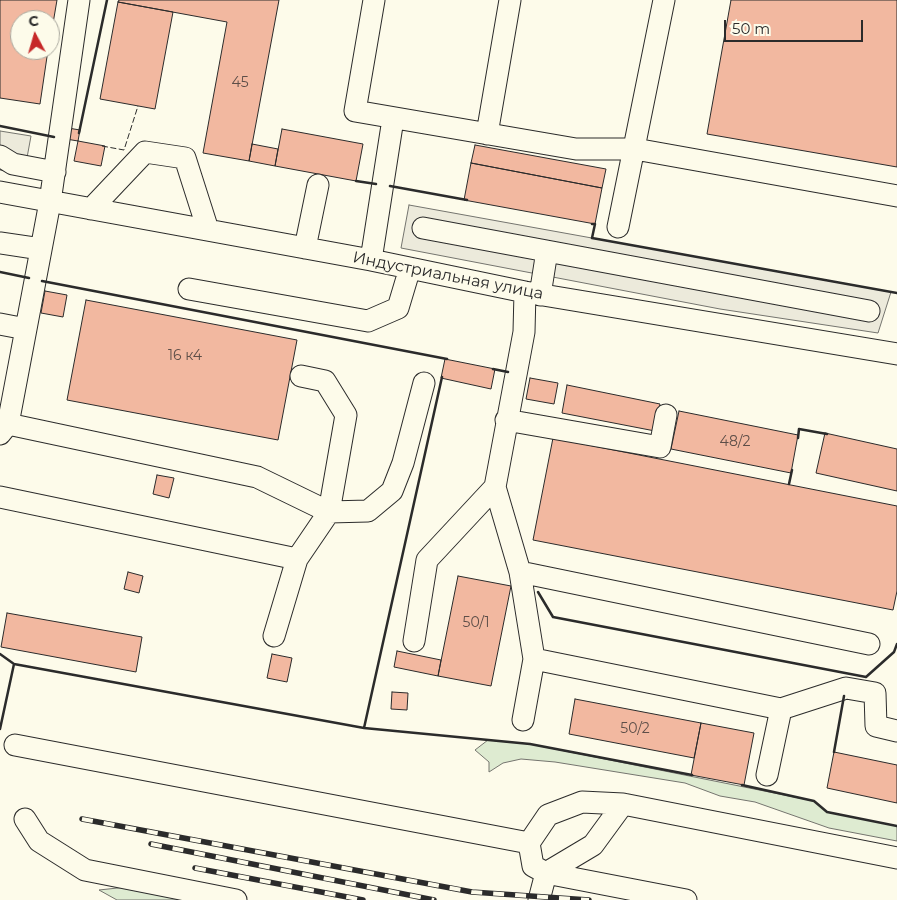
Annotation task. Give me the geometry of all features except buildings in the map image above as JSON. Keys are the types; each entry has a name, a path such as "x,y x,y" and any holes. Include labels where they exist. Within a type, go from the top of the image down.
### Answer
{"street":[{"path":"80,0 50,202 26,329 4,429 257,477 329,512 368,511 392,491 403,463 424,383"},
{"path":"374,0 354,112 576,149 635,149 897,196"},
{"path":"487,134 510,0"},
{"path":"618,227 664,0"},
{"path":"371,260 393,119"},
{"path":"91,209 145,152 184,158 208,230"},
{"path":"0,156 13,164 55,172"},
{"path":"305,248 318,185"},
{"name":"Индустриальная улица","path":"0,192 371,260 532,294 897,354"},
{"path":"423,228 869,310"},
{"path":"0,243 41,249"},
{"path":"523,720 534,659 520,572 495,487 506,420 532,294 547,251"},
{"path":"189,289 368,321 398,308 410,268"},
{"path":"0,324 26,329"},
{"path":"274,636 296,559 329,512 346,415 325,381 301,376"},
{"path":"506,420 660,447 666,416"},
{"path":"414,641 427,560 495,487"},
{"path":"0,497 296,559"},
{"path":"520,572 869,644"},
{"path":"534,659 781,709 846,688 875,693 876,726 897,731"},
{"path":"767,775 781,709"},
{"path":"15,745 529,843"},
{"path":"686,900 546,873 533,866 529,843 548,815 582,802 623,804 897,858"},
{"path":"539,900 546,873 593,846 623,804"},
{"path":"25,819 39,841 85,870 236,900"}],"green space":[{"path":"488,740 530,744 814,801 827,812 897,826 897,841 829,828 755,802 720,796 685,783 555,762 521,759 503,763 489,772 489,762 475,750"},
{"path":"136,886 203,900 117,900 99,890"}],"shaded area":[{"path":"0,131 31,136 24,174 0,170"},
{"path":"409,205 891,292 878,333 720,309 401,248"}],"railway":[{"path":"82,819 472,892 589,900"},
{"path":"151,844 434,900"},
{"path":"195,868 363,900"}],"fence":[{"path":"102,146 124,150 138,106"}],"wall":[{"path":"79,133 107,0"},
{"path":"0,126 54,137"},
{"path":"356,181 376,184"},
{"path":"390,186 467,200"},
{"path":"592,224 595,224 592,238 897,293"},
{"path":"0,272 29,278"},
{"path":"42,281 447,359"},
{"path":"493,369 508,372"},
{"path":"364,728 442,377"},
{"path":"798,438 799,429 827,434"},
{"path":"789,484 792,470"},
{"path":"538,592 553,617 866,677 894,652 897,644"},
{"path":"0,654 14,664 364,728 530,744 692,775"},
{"path":"0,729 14,664"},
{"path":"834,752 844,696"},
{"path":"742,785 814,801 827,812 897,826"}]}
